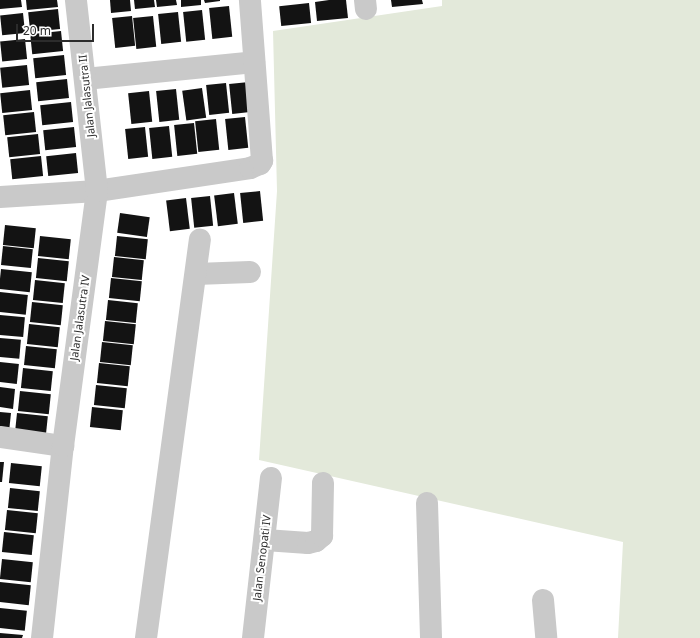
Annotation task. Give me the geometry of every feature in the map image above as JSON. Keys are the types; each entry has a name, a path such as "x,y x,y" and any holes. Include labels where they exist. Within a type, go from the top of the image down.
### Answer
{"street":[{"name":"Jalan Jalasutra II","path":"76,0 97,191"},
{"path":"0,197 97,191 250,168 260,164 262,161 250,0"},
{"path":"85,80 254,62"},
{"name":"Jalan Jalasutra IV","path":"42,638 63,446 97,191"},
{"path":"146,638 200,240"},
{"path":"196,274 250,272"},
{"path":"0,437 63,446"},
{"name":"Jalan Senopati IV","path":"253,638 271,478"},
{"path":"264,540 308,543 316,541 324,530 323,484"},
{"path":"426,503 432,638"},
{"path":"543,600 546,638"}],"green space":[{"path":"442,0 700,0 700,638 618,638 623,542 259,460 277,191 273,31 442,6"}],"building":[{"path":"0,0 21,0 22,7 0,9"},
{"path":"26,0 57,0 58,7 27,10"},
{"path":"110,0 130,0 131,11 111,13"},
{"path":"134,0 154,0 155,7 135,9"},
{"path":"156,0 176,0 177,5 157,7"},
{"path":"181,0 201,0 201,5 181,7"},
{"path":"204,0 220,0 220,1 205,3"},
{"path":"346,0 348,18 317,21 315,2"},
{"path":"391,0 422,0 423,4 392,7"},
{"path":"309,3 311,23 281,26 279,6"},
{"path":"229,6 232,37 212,39 209,8"},
{"path":"58,9 60,29 30,32 28,12"},
{"path":"202,10 205,40 186,42 183,12"},
{"path":"178,12 181,42 161,44 158,14"},
{"path":"23,13 25,33 2,35 0,15"},
{"path":"132,16 135,46 115,48 112,18"},
{"path":"153,16 156,47 136,49 133,18"},
{"path":"61,31 63,51 32,54 30,34"},
{"path":"25,39 27,59 2,62 0,42"},
{"path":"64,55 66,75 35,78 33,58"},
{"path":"27,65 29,85 2,88 0,68"},
{"path":"67,79 69,98 38,101 36,82"},
{"path":"249,82 252,112 232,114 229,84"},
{"path":"226,83 229,113 209,115 206,85"},
{"path":"202,88 206,118 186,120 182,91"},
{"path":"176,89 179,120 159,122 156,91"},
{"path":"30,90 32,110 2,113 0,93"},
{"path":"149,91 152,122 131,124 128,93"},
{"path":"71,102 73,122 42,125 40,105"},
{"path":"34,112 36,132 5,135 3,115"},
{"path":"245,117 248,148 228,150 225,119"},
{"path":"216,119 219,150 198,152 195,121"},
{"path":"194,123 197,154 177,156 174,125"},
{"path":"169,126 172,157 152,159 149,128"},
{"path":"74,127 76,147 45,150 43,130"},
{"path":"145,127 148,157 128,159 125,129"},
{"path":"38,134 40,154 9,157 7,137"},
{"path":"76,153 78,173 48,176 46,156"},
{"path":"41,156 43,176 12,179 10,159"},
{"path":"260,191 263,221 243,223 240,193"},
{"path":"234,193 238,224 218,226 214,195"},
{"path":"210,196 213,226 194,228 191,198"},
{"path":"186,198 190,229 170,231 166,200"},
{"path":"120,213 150,217 147,237 117,233"},
{"path":"5,225 36,228 34,248 3,245"},
{"path":"40,236 71,239 69,259 38,256"},
{"path":"117,236 148,239 146,259 115,256"},
{"path":"3,246 33,249 31,268 1,265"},
{"path":"114,257 144,260 142,280 112,277"},
{"path":"38,258 69,261 67,281 36,278"},
{"path":"1,269 32,272 30,292 0,289"},
{"path":"111,278 142,281 140,301 109,298"},
{"path":"35,280 65,283 63,303 33,300"},
{"path":"0,292 28,295 26,315 0,312"},
{"path":"108,300 138,303 136,323 106,320"},
{"path":"32,302 63,305 61,325 30,322"},
{"path":"0,315 25,317 23,337 0,335"},
{"path":"105,321 136,324 134,344 103,341"},
{"path":"29,324 60,327 58,347 27,344"},
{"path":"0,338 21,340 19,359 0,357"},
{"path":"102,342 133,345 131,365 100,362"},
{"path":"26,346 57,349 55,368 24,365"},
{"path":"0,362 19,364 17,384 0,382"},
{"path":"99,363 130,366 128,386 97,383"},
{"path":"23,368 53,371 51,391 21,388"},
{"path":"96,385 127,388 125,408 94,405"},
{"path":"0,387 15,389 13,409 0,407"},
{"path":"20,391 51,394 49,414 18,411"},
{"path":"92,407 123,410 121,430 90,427"},
{"path":"0,412 11,413 9,432 0,432"},
{"path":"17,413 48,416 46,436 15,433"},
{"path":"0,462 4,462 2,482 0,482"},
{"path":"11,463 42,466 40,486 9,483"},
{"path":"10,488 40,491 38,511 8,508"},
{"path":"7,510 38,513 36,533 5,530"},
{"path":"4,532 34,535 32,555 2,552"},
{"path":"2,559 33,562 31,582 0,579"},
{"path":"0,582 31,585 29,605 0,602"},
{"path":"0,608 27,611 25,631 0,628"},
{"path":"0,633 23,635 22,638 0,638"}]}
